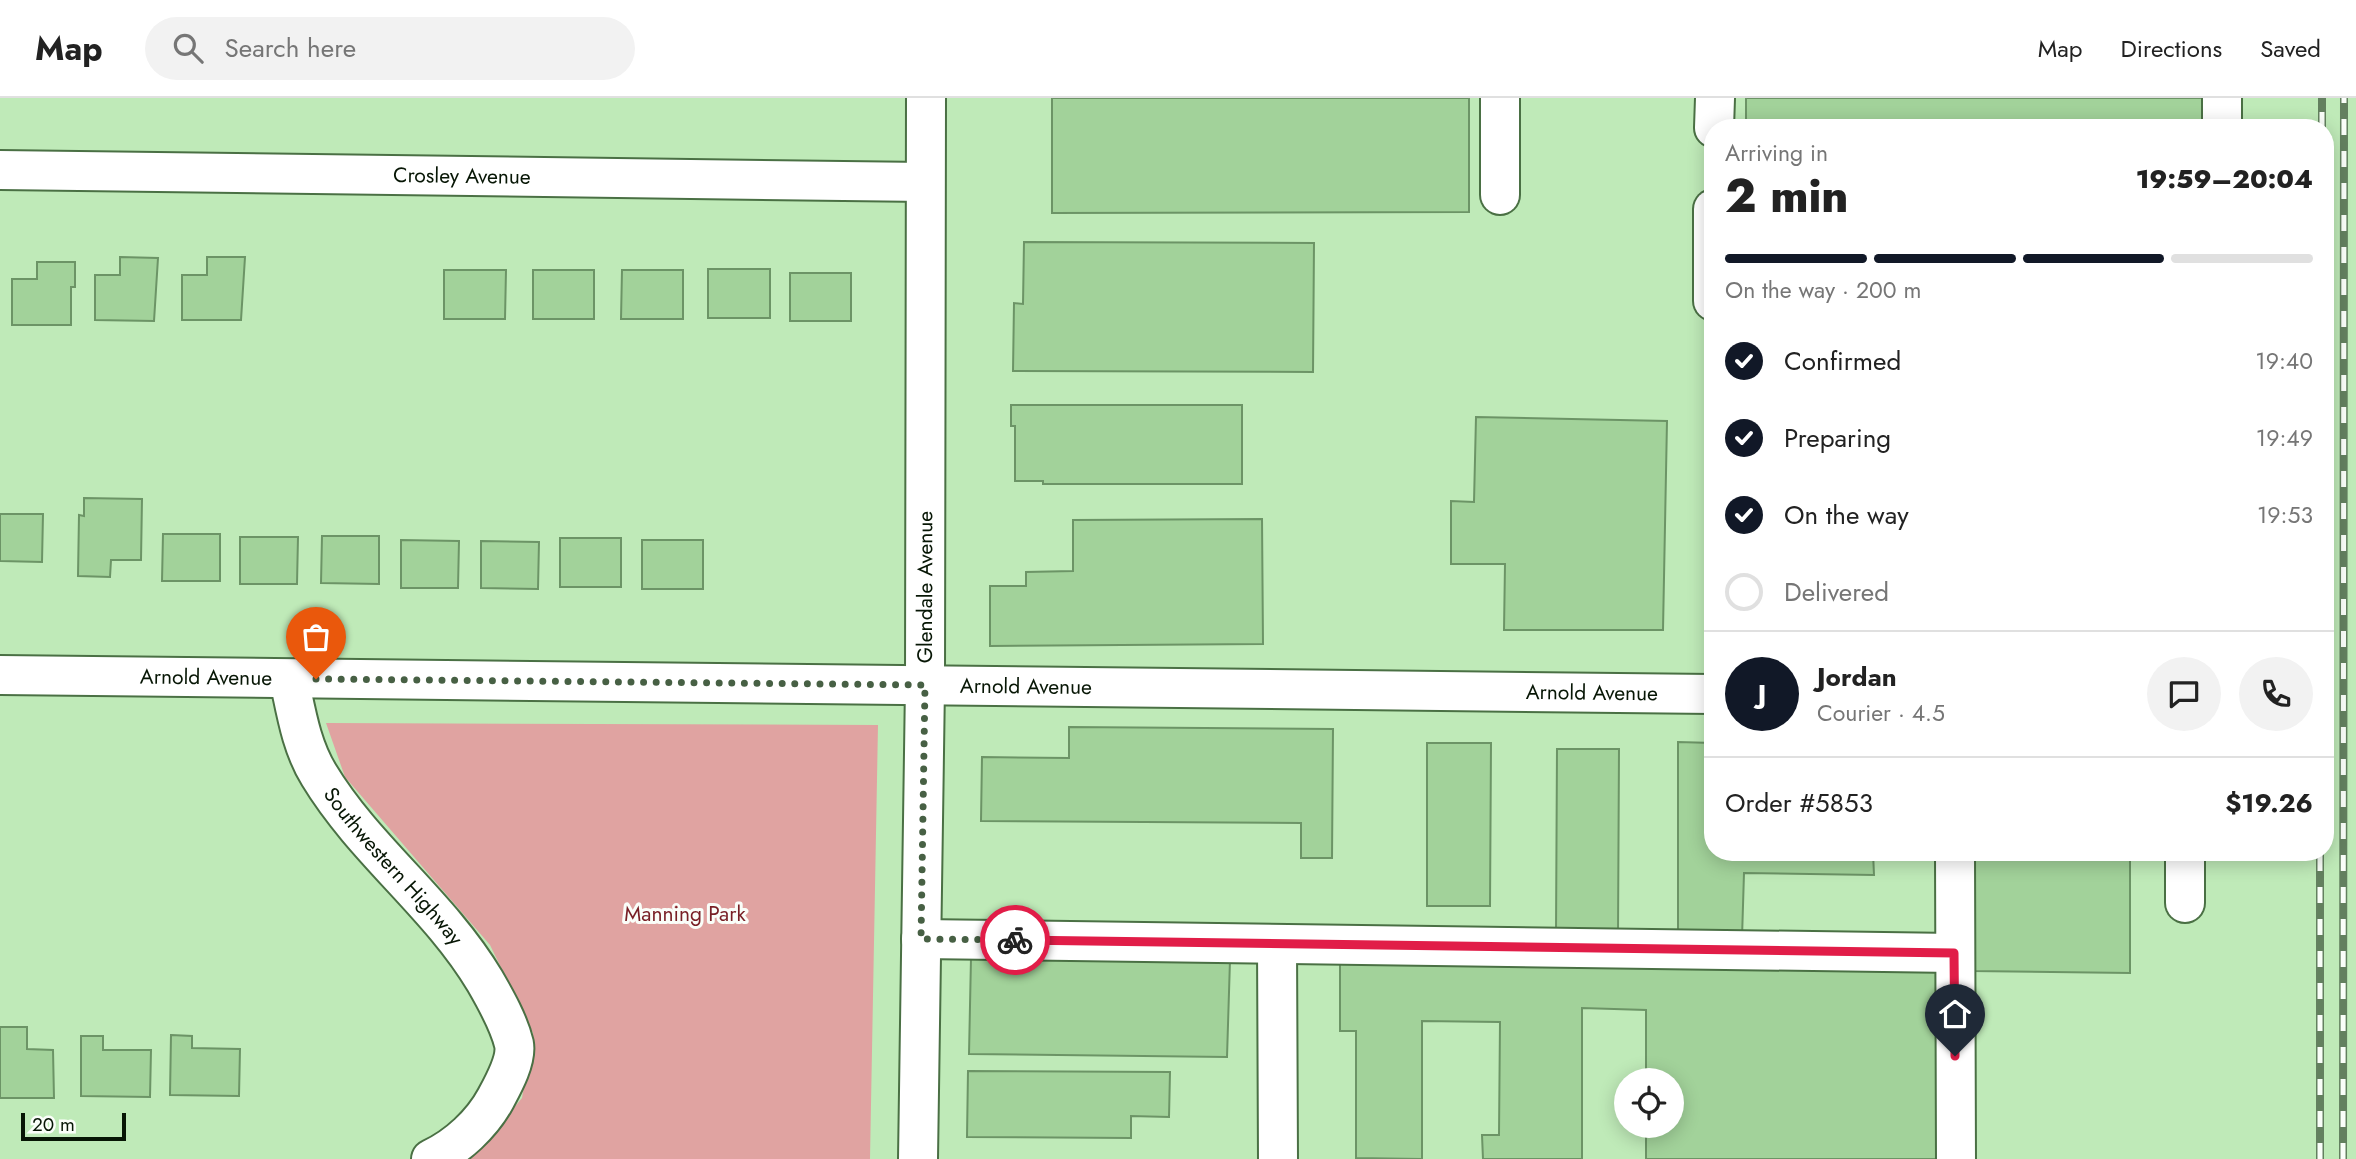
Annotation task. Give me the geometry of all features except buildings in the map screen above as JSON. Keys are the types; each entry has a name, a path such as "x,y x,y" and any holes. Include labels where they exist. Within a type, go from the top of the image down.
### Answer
{"street":[{"name":"Glendale Avenue","path":"918,1159 925,685 926,98"},
{"path":"1500,98 1500,195"},
{"path":"1714,119 1715,98"},
{"path":"2222,98 2222,119"},
{"name":"Crosley Avenue","path":"0,170 925,182"},
{"name":"Arnold Avenue","path":"0,675 1704,694"},
{"name":"Southwestern Highway","path":"289,679 301,734 317,773 347,815 465,947 495,999 515,1046 505,1080 492,1107 472,1131 431,1159"},
{"path":"1955,861 1956,1159"},
{"path":"2185,861 2185,903"},
{"path":"921,939 1954,953"},
{"path":"1277,944 1278,1159"}],"green space":[{"name":"Manning Park","path":"326,723 878,725 870,1159 464,1159 480,1148 522,1098 533,1033 490,945 345,777"}],"railway":[{"path":"2322,98 2322,119"},
{"path":"2343,1159 2344,98"},
{"path":"2320,861 2320,1159"}],"way so far":[{"path":"316,679 925,685 921,939 1015,940"}],"route":[{"path":"1015,940 1954,953 1955,1056"}]}
